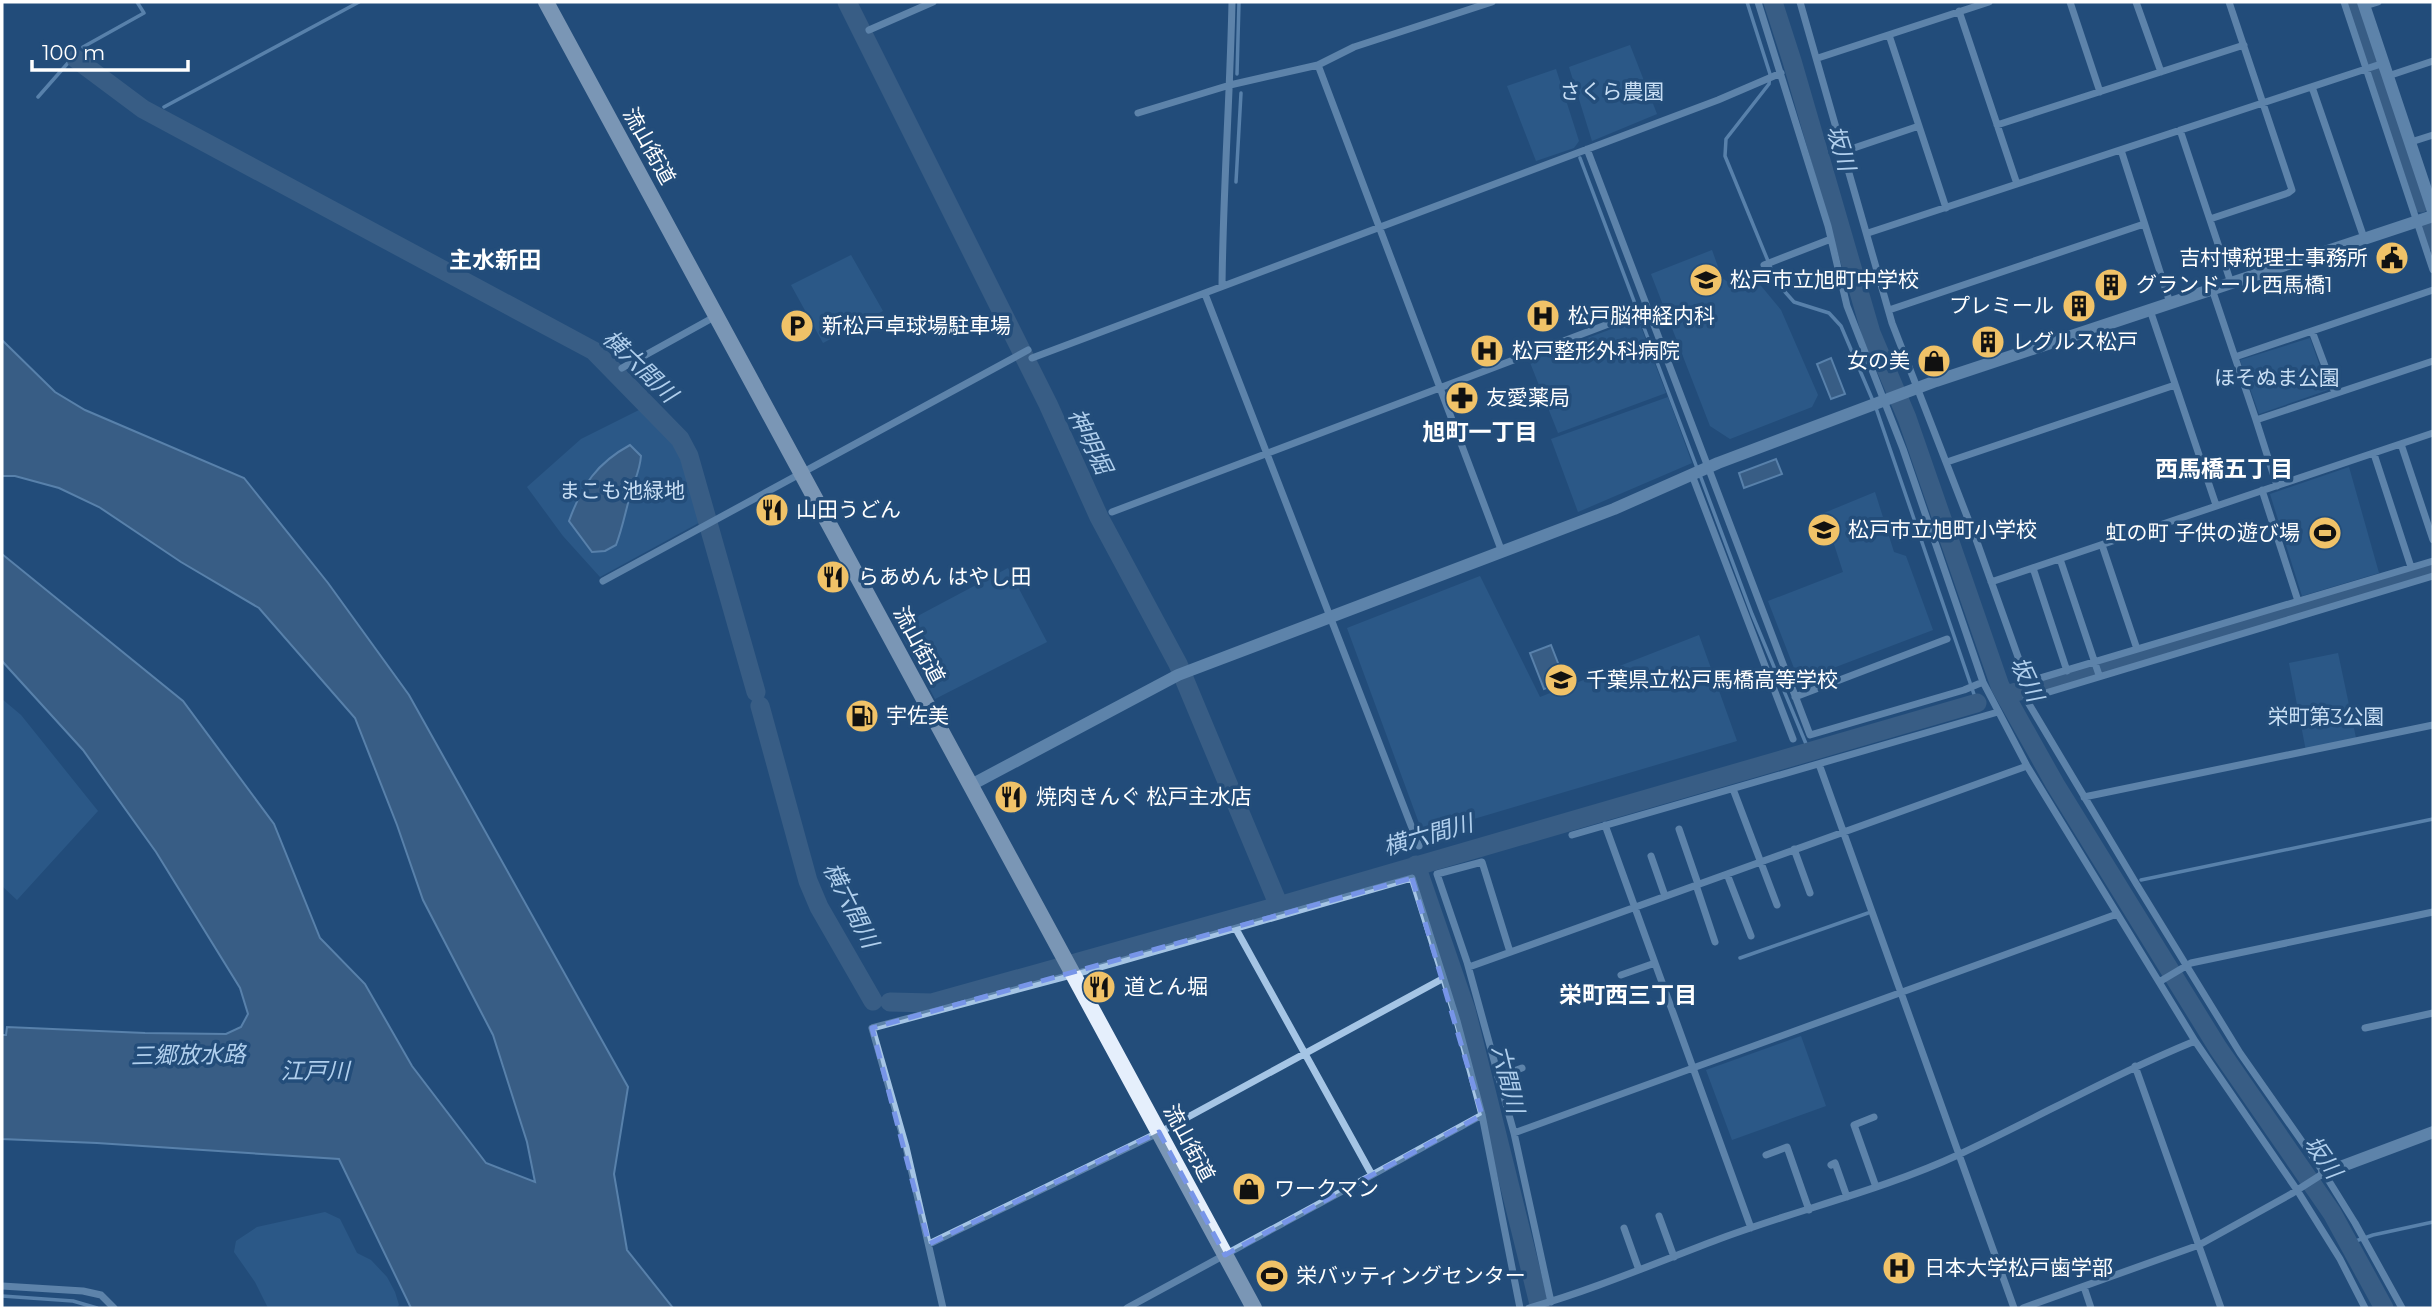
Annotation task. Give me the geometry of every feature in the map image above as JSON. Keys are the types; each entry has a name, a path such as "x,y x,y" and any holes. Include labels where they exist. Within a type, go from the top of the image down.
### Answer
{"main road":[{"name":"流山街道","path":"546,2 1254,1308"}],"street":[{"path":"869,30 933,2"},
{"path":"1222,286 1223,194 1232,2"},
{"path":"1138,113 1230,85 1318,65 1354,47 1492,2"},
{"path":"1758,2 1831,239 1844,297 1903,449 1983,682 2027,765 2194,1041 2298,1189 2340,1259 2365,1308"},
{"path":"1800,2 1913,390 1947,462 2031,694"},
{"path":"1818,58 1989,2"},
{"path":"2070,2 2100,92"},
{"path":"2136,2 2161,72"},
{"path":"2210,219 2292,190 2229,2"},
{"path":"2344,2 2374,66 2427,217"},
{"path":"2378,2 2364,4 2374,66 2388,76 2411,142 2427,217 2433,270"},
{"path":"1959,12 2017,184"},
{"path":"1889,35 1946,208"},
{"path":"1997,125 2244,46"},
{"path":"2388,76 2433,61"},
{"path":"1318,65 1503,552"},
{"path":"1868,233 2374,66"},
{"path":"603,581 1014,356 1030,354 1205,294 1718,100 1778,74"},
{"path":"2312,87 2364,238"},
{"path":"1845,151 1919,126"},
{"path":"2179,130 2231,283"},
{"path":"2411,142 2433,135"},
{"path":"1587,149 1810,735 1983,682"},
{"path":"2120,150 2170,303"},
{"path":"971,785 1184,673 1615,509 1708,468 1913,390 2427,217"},
{"path":"1889,310 2144,224"},
{"path":"1763,265 1831,239"},
{"path":"2212,289 2277,486"},
{"path":"2235,357 2433,290"},
{"path":"1205,294 1419,846"},
{"path":"1112,512 1648,309"},
{"path":"2150,310 2216,505"},
{"path":"621,368 717,315"},
{"path":"2312,331 2335,393"},
{"path":"2256,420 2433,360"},
{"path":"1947,462 2175,385"},
{"path":"1991,582 2433,433"},
{"path":"2401,444 2433,540"},
{"path":"2374,454 2411,567"},
{"path":"1692,475 1793,739"},
{"path":"2262,491 2298,601"},
{"path":"2102,545 2137,649"},
{"path":"2060,559 2099,675"},
{"path":"2027,682 2433,561"},
{"path":"2033,568 2067,671"},
{"path":"2402,1308 2373,1254 2322,1174 2184,967 2026,699 2031,694 2433,576"},
{"path":"1754,638 1770,632"},
{"path":"1795,697 1947,639"},
{"path":"1572,835 1997,710"},
{"path":"2084,797 2433,724"},
{"path":"1819,764 2014,1308"},
{"path":"1469,967 2027,765"},
{"path":"1733,789 1777,905"},
{"path":"1605,825 1751,1228"},
{"path":"1678,829 1715,942"},
{"path":"1794,849 1810,893"},
{"path":"1651,856 1665,896"},
{"path":"1510,952 1482,862 1437,874 1469,967 1514,1133 1551,1302"},
{"path":"1727,874 1751,936"},
{"path":"943,1308 906,1147 872,1028 1412,878 1457,1021 1482,1115 1520,1308"},
{"path":"2160,981 2184,967 2433,912"},
{"path":"1514,1133 2118,914"},
{"path":"1236,929 1372,1175"},
{"path":"1620,975 1655,963"},
{"path":"929,1244 1159,1132 1442,979"},
{"path":"2365,1028 2433,1013"},
{"path":"1529,1308 1751,1228 1876,1187 1959,1155 2135,1066 2194,1041"},
{"path":"2135,1066 2221,1308"},
{"path":"1498,1077 1522,1068"},
{"path":"1127,1308 1482,1115"},
{"path":"1874,1117 1854,1125 1876,1187"},
{"path":"2024,1308 2199,1245 2322,1174 2433,1132"},
{"path":"1766,1155 1787,1147 1809,1210"},
{"path":"1831,1165 1835,1163 1847,1197"},
{"path":"1659,1216 1674,1257"},
{"path":"1623,1228 1639,1270"},
{"path":"2,1286 83,1291 102,1295 111,1307"},
{"path":"2084,1287 2091,1308"}],"highlighted area":[{"path":"1412,878 1482,1115 1225,1255 1159,1132 929,1244 872,1028"}],"green space":[{"name":"さくら農園","path":"1630,45 1657,114 1592,141 1569,67"},
{"path":"1556,69 1579,141 1574,148 1536,161 1507,86"},
{"path":"1712,250 1722,278 1736,288 1757,281 1781,310 1818,395 1812,407 1730,439 1710,426 1651,274"},
{"path":"851,255 883,311 823,343 791,285"},
{"path":"1638,319 1666,393 1558,433 1529,360"},
{"name":"ほそぬま公園","path":"2310,338 2328,390 2259,414 2240,360"},
{"path":"1668,397 1692,463 1578,512 1551,439"},
{"name":"まこも池緑地","path":"643,408 670,432 686,455 704,520 600,577 563,536 527,487 581,439"},
{"name":"虹の町 子供の遊び場","path":"2349,467 2379,573 2302,596 2270,494"},
{"path":"1875,492 1894,552 1906,556 1933,630 1799,681 1768,601 1843,572 1824,513"},
{"path":"1008,568 1047,642 935,699 897,627"},
{"path":"1480,576 1540,697 1699,635 1737,741 1423,834 1347,628"},
{"name":"栄町第3公園","path":"2338,653 2356,738 2306,751 2289,663"},
{"path":"2,699 21,715 98,811 17,900 2,886"},
{"path":"1801,1036 1826,1106 1732,1140 1706,1070"},
{"path":"325,1212 340,1219 357,1253 371,1260 387,1277 399,1305 396,1308 268,1308 255,1282 234,1252 236,1241 257,1227"}],"water":[{"name":"江戸川","path":"2,340 55,392 85,410 244,478 328,583 409,695 628,1087 614,1174 627,1250 673,1308 411,1308 339,1159 2,1139 2,1035 6,1035 7,1027 226,1034 241,1027 248,1014 240,988 156,852 83,750 2,661 2,554 183,701 274,824 320,938 365,984 412,1066 486,1163 535,1182 527,1142 493,1035 423,900 355,718 259,608 181,562 99,507 59,488 15,476 2,476"},
{"path":"1831,358 1845,394 1831,399 1817,364"},
{"path":"630,445 641,456 616,545 605,551 592,552 569,521 579,496 592,476 608,459"},
{"path":"1776,459 1782,474 1744,488 1739,473"},
{"path":"1551,645 1565,681 1544,689 1530,653"}],"waterway":[{"path":"83,47 144,13 137,2"},
{"path":"164,107 359,2"},
{"name":"神明堀","path":"847,2 1048,404 1099,517 1178,664 1279,906"},
{"path":"1237,74 1239,2"},
{"path":"1747,2 1770,74 1769,84 1726,139 1725,156 1777,283 1794,302 1829,313 1841,326 1873,401"},
{"name":"坂川","path":"1773,2 1871,333 1907,418 2000,686 2055,784 2218,1048 2332,1213 2384,1308"},
{"path":"2353,2 2421,203"},
{"path":"38,97 75,55"},
{"name":"横六間川","path":"76,59 143,109 594,351 680,439 689,456 756,692"},
{"path":"1236,182 1241,93"},
{"path":"1580,158 1697,468"},
{"path":"2428,224 2433,241"},
{"path":"1876,408 1977,703"},
{"path":"1700,475 1752,614 1809,751"},
{"path":"2006,695 2433,568"},
{"name":"横六間川","path":"890,1002 932,1003 1279,906 1977,703"},
{"name":"横六間川","path":"760,706 808,881 819,907 873,1001"},
{"path":"2141,880 2433,819"},
{"name":"六間川","path":"1416,865 1466,1010 1540,1308"},
{"path":"1740,958 1868,913"},
{"path":"2350,1243 2373,1235 2433,1222"},
{"path":"2,1296 73,1301 97,1308"}],"place":[{"name":"吉村博税理士事務所","path":"2392,258"},
{"name":"松戸市立旭町中学校","path":"1706,280"},
{"name":"グランドール西馬橋1","path":"2111,285"},
{"name":"プレミール","path":"2079,306"},
{"name":"松戸脳神経内科","path":"1543,316"},
{"name":"新松戸卓球場駐車場","path":"797,326"},
{"name":"レグルス松戸","path":"1988,342"},
{"name":"松戸整形外科病院","path":"1487,351"},
{"name":"女の美","path":"1934,361"},
{"name":"友愛薬局","path":"1462,398"},
{"name":"山田うどん","path":"772,510"},
{"name":"松戸市立旭町小学校","path":"1824,530"},
{"name":"虹の町 子供の遊び場","path":"2325,533"},
{"name":"らあめん はやし田","path":"833,577"},
{"name":"千葉県立松戸馬橋高等学校","path":"1561,680"},
{"name":"宇佐美","path":"862,716"},
{"name":"焼肉きんぐ 松戸主水店","path":"1011,797"},
{"name":"道とん堀","path":"1099,987"},
{"name":"ワークマン","path":"1249,1189"},
{"name":"日本大学松戸歯学部","path":"1899,1268"},
{"name":"栄バッティングセンター","path":"1272,1276"}],"district":[{"name":"主水新田","path":"495,260"},
{"name":"旭町一丁目","path":"1480,432"},
{"name":"西馬橋五丁目","path":"2224,469"},
{"name":"栄町西三丁目","path":"1628,995"}],"water label":[{"name":"三郷放水路","path":"188,1055"}]}
